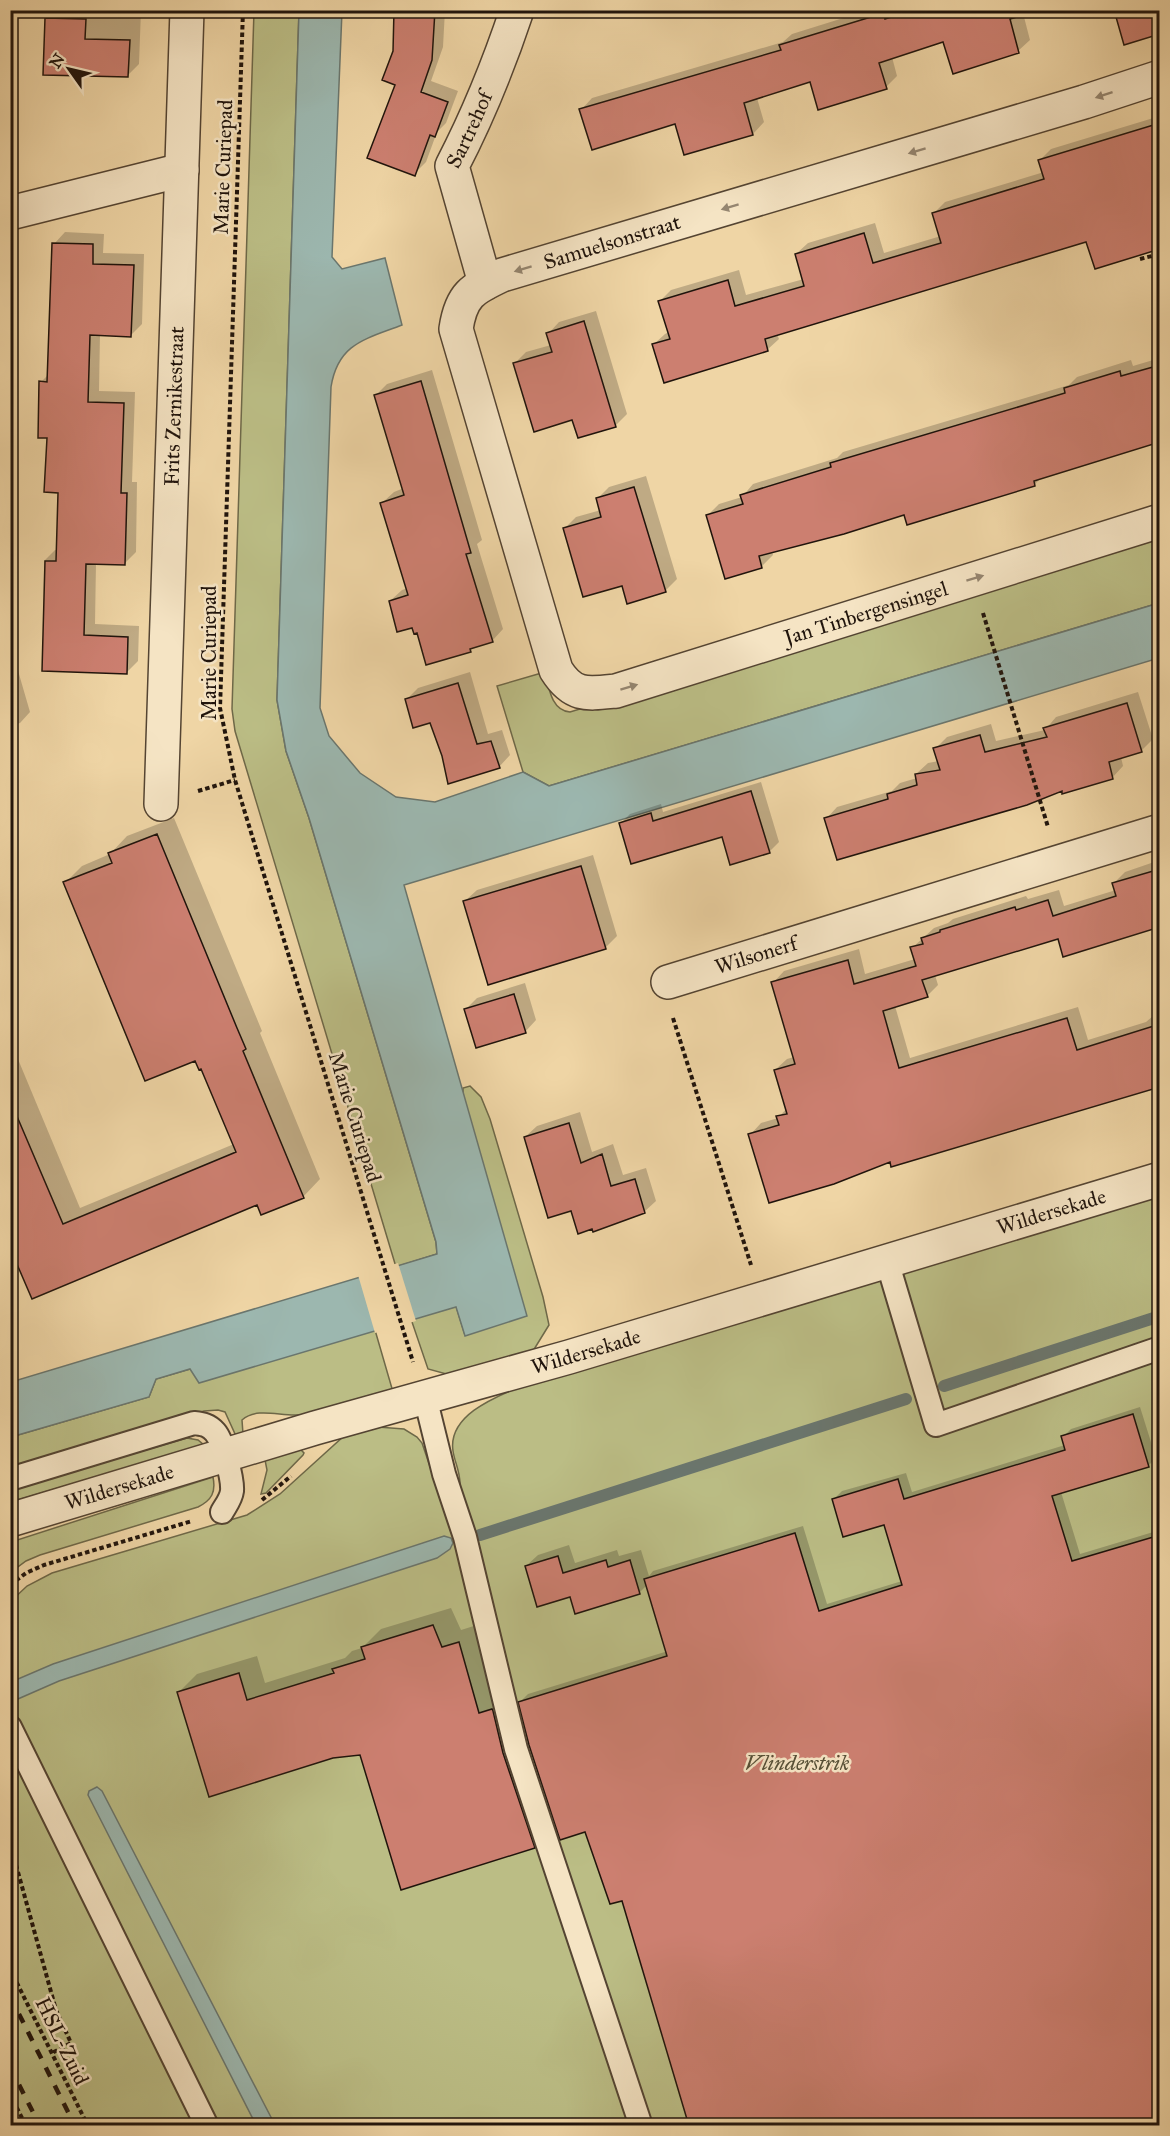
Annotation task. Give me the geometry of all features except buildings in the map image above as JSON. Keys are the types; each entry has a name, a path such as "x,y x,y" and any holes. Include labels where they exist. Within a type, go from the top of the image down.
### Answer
{"street":[{"name":"Frits Zernikestraat","path":"161,804 188,10"},
{"name":"Sartrehof","path":"485,284 452,166 481,106 505,46 516,10"},
{"name":"Samuelsonstraat","path":"571,689 556,670 456,329 464,300 485,284 502,275 1160,77"},
{"path":"10,213 182,170"},
{"name":"Jan Tinbergensingel","path":"571,689 590,693 616,691 1160,521"},
{"name":"Wilsonerf","path":"668,982 1160,831"},
{"name":"Wildersekade","path":"10,1520 425,1397 569,1357 1160,1179"}],"lane":[{"path":"887,1261 936,1425 1160,1348"},
{"path":"425,1397 444,1474 465,1537 516,1749 641,2126"},
{"path":"10,1479 194,1423 203,1424 216,1434 231,1479 232,1492 222,1512"},
{"path":"10,1726 207,2126"}],"path":[{"name":"Marie Curiepad","path":"243,10 220,708 235,780 364,1199 405,1342"},
{"path":"1140,259 1160,254"},
{"path":"985,617 1059,862"},
{"path":"668,982 668,1000 762,1299"},
{"path":"10,1585 44,1565 222,1512"},
{"path":"10,1843 56,2010 72,2043 52,2053"},
{"name":"HSL-Zuid","path":"10,1969 88,2126"},
{"path":"10,2094 26,2126"}],"green space":[{"path":"254,11 299,11 277,700 286,751 309,818 436,1242 437,1254 396,1267 235,731 232,709"},
{"path":"1159,534 1159,603 549,786 523,772 497,686 545,672 555,703 570,712"},
{"path":"470,1086 481,1097 490,1119 543,1297 549,1325 533,1351 450,1375 428,1369 411,1319 456,1306 465,1335 463,1088"},
{"name":"Vlinderstrik","path":"1159,1194 1159,2125 11,2125 10,1602 27,1586 52,1573 247,1515 280,1494 344,1436 378,1427 404,1429 417,1437 422,1443 439,1493 460,1487 453,1451 454,1437 459,1425 481,1405 535,1380"},
{"path":"375,1330 393,1392 321,1413 254,1414 242,1420 243,1434 236,1436 225,1412 204,1411 11,1470 11,1437 149,1397 156,1379 190,1369"},
{"path":"187,1438 198,1440 204,1445 11,1502 11,1489"},
{"path":"300,1449 303,1455 266,1493 261,1494 267,1470 265,1460"},
{"path":"213,1477 212,1495 198,1507 40,1555 26,1561 11,1572 11,1542"}],"water":[{"path":"299,11 342,11 332,257 342,269 385,258 402,325 366,339 347,352 340,361 331,387 320,708 329,736 360,773 396,797 435,802 523,772 549,786 1159,603 1159,658 404,885 527,1316 465,1336 456,1307 199,1383 190,1369 156,1379 149,1397 11,1437 11,1382 437,1254 436,1242 309,818 286,751 277,700"},
{"path":"444,1536 451,1538 453,1543 450,1549 437,1558 59,1681 11,1702 11,1682 53,1664"},
{"path":"97,1787 102,1791 275,2125 256,2125 88,1795 89,1791"}],"pier":[{"path":"398,1263 416,1321 375,1333 358,1275"}],"waterway":[{"path":"944,1386 1160,1316"},
{"path":"480,1535 906,1399"}],"railway":[{"path":"10,1996 75,2126"},
{"path":"10,2067 40,2126"}]}
